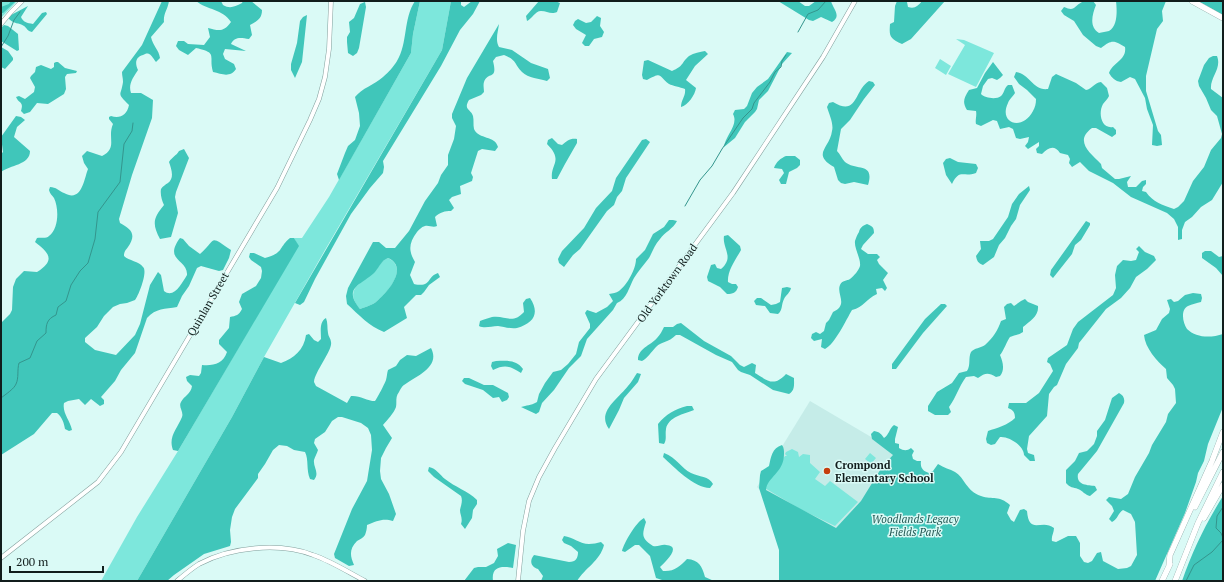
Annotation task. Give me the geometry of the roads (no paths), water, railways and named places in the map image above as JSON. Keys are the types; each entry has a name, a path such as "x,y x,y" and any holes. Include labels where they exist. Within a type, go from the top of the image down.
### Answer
{"highway":[{"path":"1192,1 1223,18"},
{"path":"1169,566 1170,555 1209,468 1223,432"},
{"path":"1162,581 1201,494 1223,452"},
{"path":"1175,581 1198,524 1223,472"},
{"path":"1198,524 1205,517 1223,485"}],"street":[{"path":"1,24 22,1"},
{"name":"Quinlan Street","path":"1,558 98,482 125,446 276,188 310,120 321,93 325,77 329,49 331,1"},
{"name":"Old Yorktown Road","path":"518,581 527,506 539,477 555,448 596,379 733,193 823,57 855,1"},
{"path":"177,581 198,565 225,554 253,548 286,548 303,552 320,558 365,581"}],"waterway":[{"path":"798,32 808,14 818,10 826,1"},
{"path":"1,47 8,36 14,20 20,12"},
{"path":"685,206 700,180 712,166 743,118 752,109 754,103 770,82 775,72 781,67 782,61 786,55"},
{"path":"1,398 15,386 17,382 19,363 30,358 37,341 46,333 48,322 56,315 58,307 66,301 71,285 80,271 88,263 95,239 98,212 120,182 124,144 132,131 133,123"},
{"path":"1223,507 1217,516 1216,528 1221,533 1223,538"},
{"path":"1186,581 1194,565 1212,552 1223,540"}],"place":[{"name":"Crompond Elementary School","path":"827,471"}],"park label":[{"name":"Woodlands Legacy Fields Park","path":"915,525"}]}
